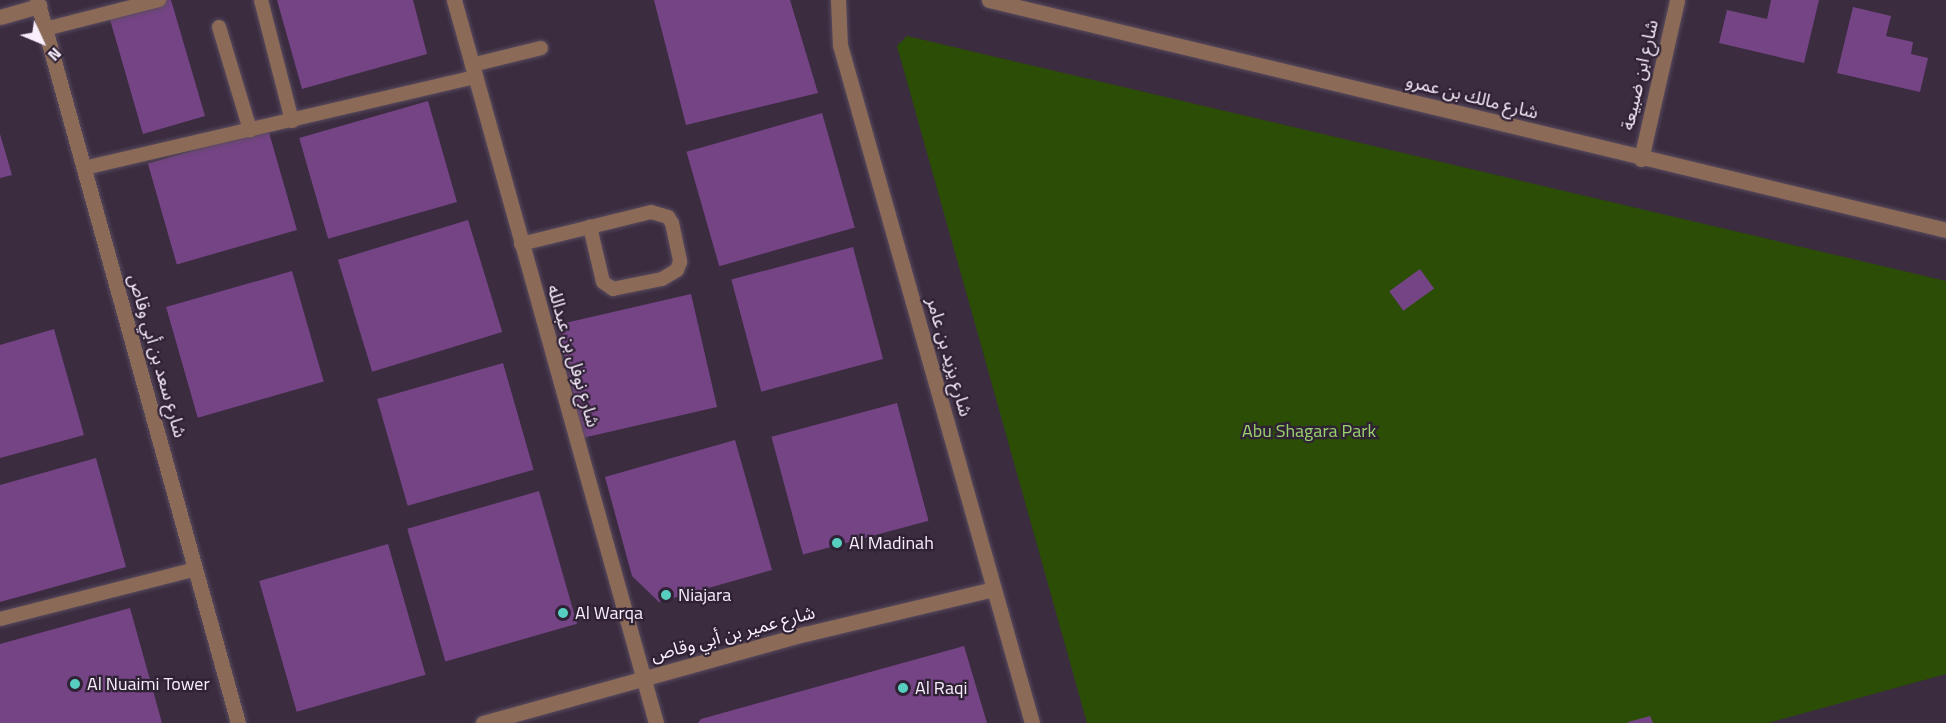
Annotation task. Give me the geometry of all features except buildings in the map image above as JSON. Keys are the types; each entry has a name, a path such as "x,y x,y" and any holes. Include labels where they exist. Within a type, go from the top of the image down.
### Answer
{"street":[{"name":"شارع نوفل بن عبدالله","path":"454,0 656,723"},
{"name":"شارع يزيد بن عامر","path":"838,0 840,45 1032,723"},
{"name":"شارع مالك بن عمرو","path":"989,0 1641,159 1946,230"},
{"name":"شارع ابن ضبيعة","path":"1641,159 1677,0"},
{"name":"شارع سعد بن أبي وقاص","path":"38,3 238,723"},
{"path":"0,17 38,3"},
{"name":"شارع عمير بن أبي وقاص","path":"483,723 805,634 994,589"}],"lane":[{"path":"45,29 159,0"},
{"path":"261,0 292,121"},
{"path":"219,27 250,130"},
{"path":"84,168 292,121 474,71 541,48"},
{"path":"522,244 590,227 659,213 668,217 676,230 680,262 677,270 662,279 613,289 603,282 590,227"},
{"path":"0,619 196,569"}],"green space":[{"name":"Abu Shagara Park","path":"907,36 1946,281 1946,674 1768,723 1087,723 897,46"}],"place":[{"name":"Al Madinah","path":"837,543"},
{"name":"Niajara","path":"666,595"},
{"name":"Al Warqa","path":"563,613"},
{"name":"Al Nuaimi Tower","path":"75,684"},
{"name":"Al Raqi","path":"903,688"}]}
